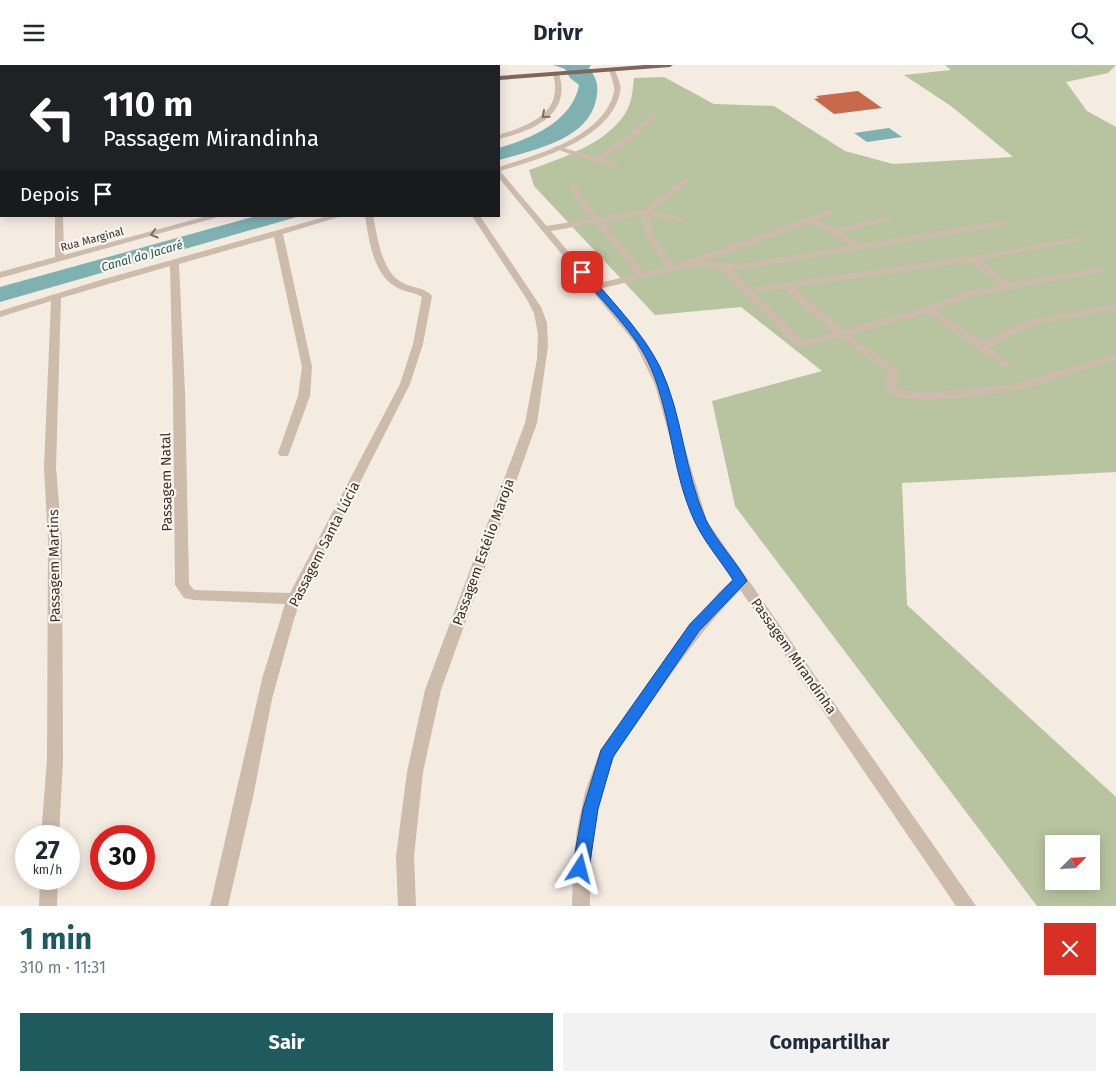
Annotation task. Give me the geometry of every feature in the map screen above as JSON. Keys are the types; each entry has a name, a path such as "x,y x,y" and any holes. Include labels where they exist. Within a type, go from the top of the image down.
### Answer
{"main road":[{"path":"500,78 670,65"}],"street":[{"name":"Passagem Mirandinha","path":"500,171 557,148 586,133 604,118 617,92 612,70"},
{"path":"500,137 530,126 554,107 560,99 562,85 559,73"},
{"path":"596,160 624,142 654,115"},
{"path":"557,148 614,165"},
{"name":"Passagem Mirandinha","path":"500,172 640,342 655,366 663,387 687,481 701,522 740,581 967,906"},
{"path":"672,269 648,235 644,224 646,212 687,180"},
{"path":"574,187 579,199 642,275"},
{"path":"546,229 646,212 682,221"},
{"path":"595,287 690,264 830,213"},
{"path":"59,217 60,259"},
{"path":"168,217 170,229"},
{"name":"Rua Marginal","path":"0,275 214,217"},
{"path":"0,314 56,296 334,217"},
{"name":"Passagem Santa Lúcia","path":"220,906 252,761 259,715 284,623 294,599 405,384 423,325 427,296 422,292 398,285 387,276 369,217"},
{"name":"Passagem Estélio Maroja","path":"407,906 405,856 414,772 433,689 531,423 539,389 542,323 531,298 477,217"},
{"path":"836,232 887,217"},
{"path":"812,220 860,247"},
{"path":"690,264 724,268 739,267 1003,223"},
{"path":"278,233 307,367 304,396 284,453"},
{"path":"748,291 971,258 1079,238"},
{"path":"971,258 1006,285"},
{"name":"Passagem Natal","path":"174,263 180,392 182,585 185,590 194,595 294,599"},
{"path":"724,268 800,343 928,309 971,293 1006,285 1100,270"},
{"path":"786,285 840,333 894,372 895,376 890,385 893,391 907,396 961,393 1025,385 1116,357"},
{"name":"Passagem Martins","path":"51,825 56,760 55,541 50,467 56,296"},
{"path":"982,346 1002,338 1009,331 1030,323 1116,307"},
{"path":"928,309 982,346 1006,366"},
{"path":"581,906 580,869 588,822 597,782 607,755 694,627 740,581"},
{"path":"48,906 49,890"}],"green space":[{"path":"945,65 1116,65 1108,73 1066,82 1087,111 1116,127 1116,472 902,483 907,605 1116,797 1116,906 1037,906 735,506 712,401 822,371 741,307 655,315 534,186 529,170 571,154 610,130 621,120 628,108 634,78 664,77 714,104 774,106 845,151 893,164 1013,157 951,106 904,75 951,70"}],"water":[{"path":"553,65 591,65 589,68 596,79 597,91 591,114 571,134 543,147 500,160 500,148 536,134 548,127 568,109 575,98 579,85 570,78 565,69"},
{"path":"889,128 902,137 867,142 854,133"},
{"name":"Canal do Jacaré","path":"252,217 297,217 0,302 0,287"}],"building":[{"path":"858,91 882,108 834,114 814,99 819,98 816,96"}],"route":[{"path":"580,869 597,782 607,755 694,627 740,581 701,522 687,481 663,387 655,366 625,322 582,272"}]}
